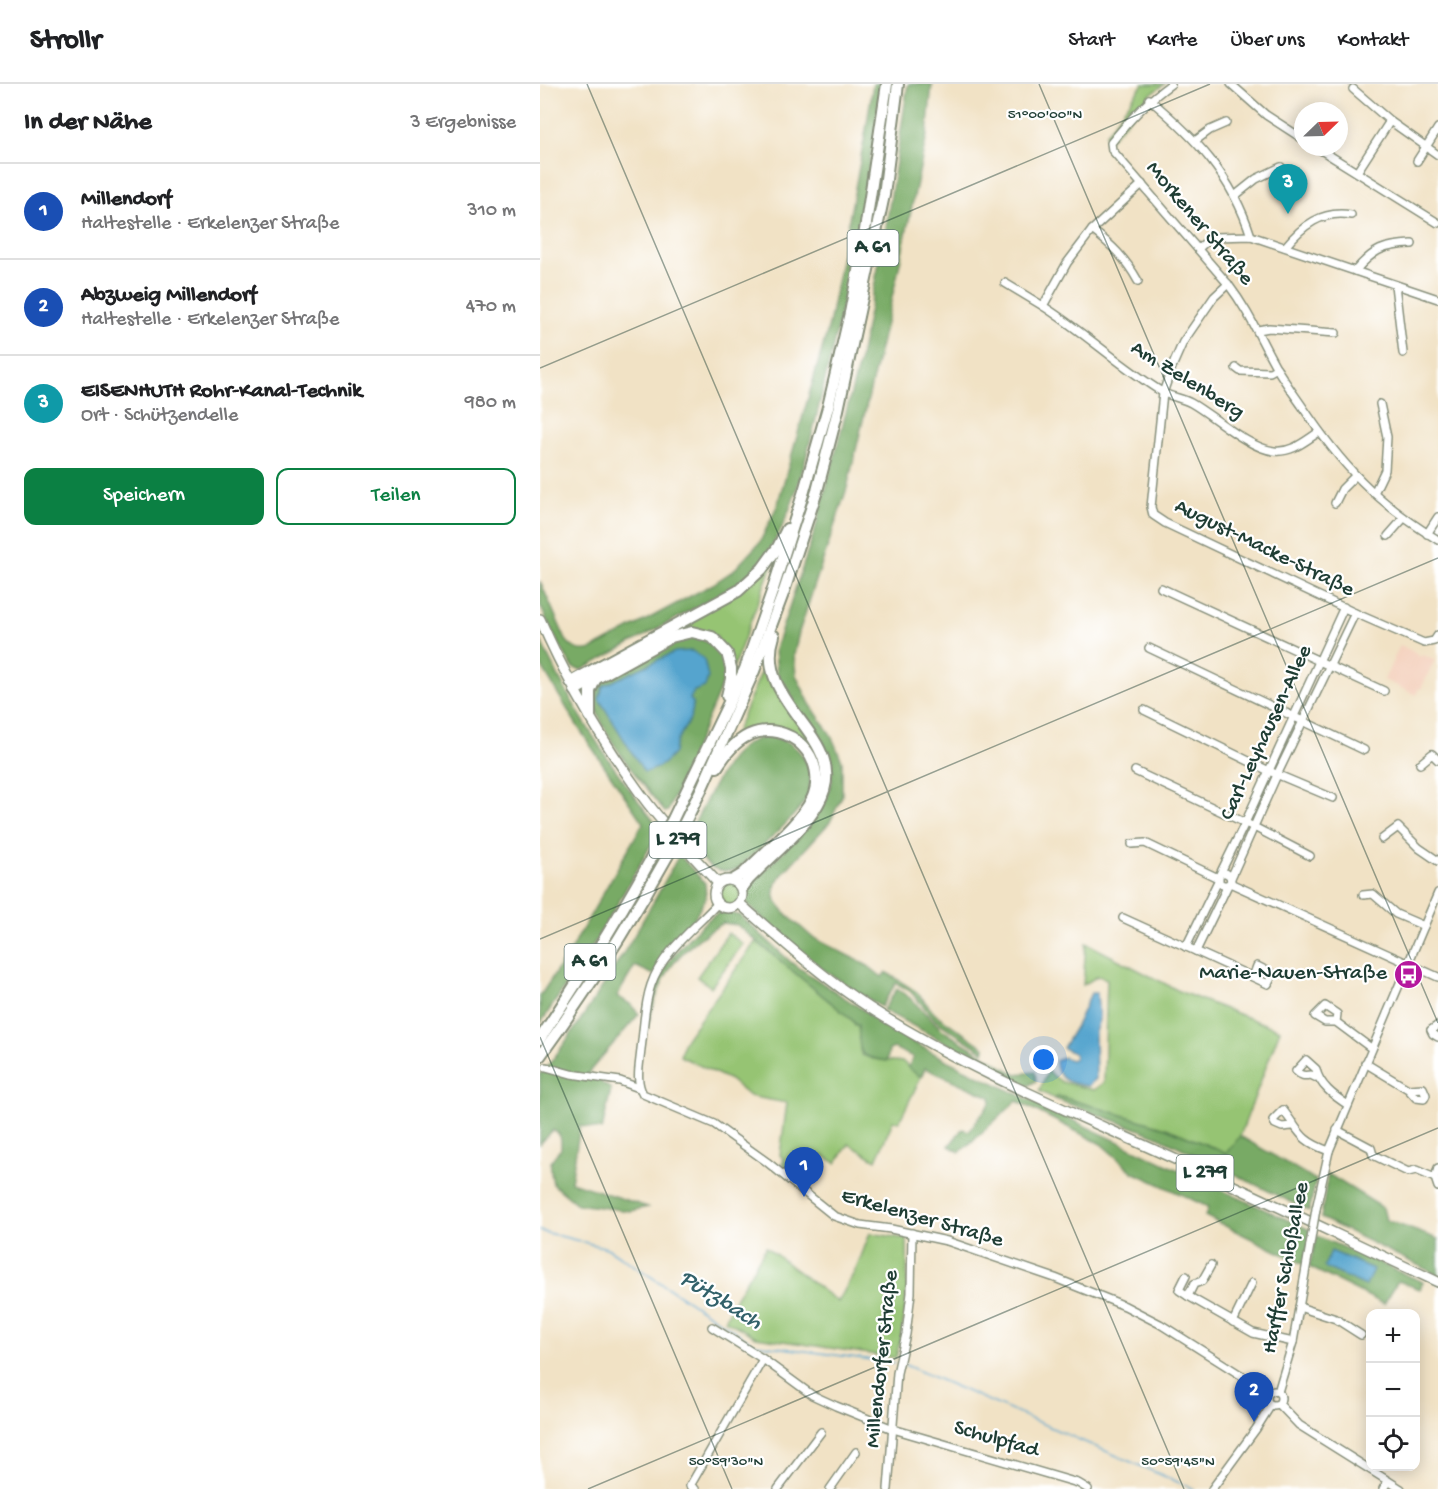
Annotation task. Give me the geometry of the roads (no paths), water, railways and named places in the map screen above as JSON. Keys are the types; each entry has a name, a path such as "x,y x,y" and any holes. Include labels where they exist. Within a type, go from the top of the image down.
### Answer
{"highway":[{"name":"A 61","path":"540,1039 639,884 718,728 745,669 773,589 828,407 850,313 866,228 887,84"},
{"name":"A 61","path":"540,1056 619,939 672,848 701,790 754,671 784,591 817,491 838,410 884,195 898,84"},
{"path":"573,686 746,584 771,558 787,528 796,501 804,491"},
{"path":"738,884 749,879 804,823 819,803 824,788 825,767 818,744 784,700 771,669 772,643 781,614 784,591"},
{"path":"573,686 596,678 671,637 692,632 706,634 723,647 730,660 730,687 718,728"},
{"path":"590,716 590,691 596,678"},
{"path":"701,790 732,747 740,740 756,733 772,731 792,737 805,748 813,762 816,784 811,800 803,813 743,874 738,884"}],"main road":[{"name":"L 279","path":"540,620 590,716 642,795 680,843 718,883"},
{"path":"725,879 738,884 743,896 739,903 731,908 718,903 714,896 718,883 725,879"},
{"name":"L 279","path":"739,903 831,980 921,1039 1033,1095 1438,1282"}],"street":[{"path":"1171,84 1149,99 1195,141 1236,195 1251,236"},
{"path":"1231,84 1266,115 1294,133"},
{"path":"1353,89 1390,121 1438,155"},
{"name":"Morkener Straße","path":"1149,99 1111,142 1112,150 1228,284 1245,307 1276,368 1319,432 1355,476 1403,519 1438,540"},
{"path":"1357,172 1390,121"},
{"path":"1195,141 1210,130 1226,123"},
{"path":"1417,161 1438,129"},
{"path":"1331,156 1438,223"},
{"path":"1236,195 1256,179 1281,167"},
{"path":"1043,306 1067,263 1092,230 1142,184"},
{"path":"1285,247 1297,232 1315,218 1342,213 1351,215"},
{"path":"1092,230 1113,246 1128,262 1138,281"},
{"path":"1198,249 1215,237 1251,236 1395,285 1437,296"},
{"path":"1355,271 1377,249 1394,244 1412,244"},
{"name":"Am Zelenberg","path":"1005,283 1075,326 1163,393 1190,403 1254,444 1275,451 1294,448 1319,432"},
{"path":"1163,393 1183,342 1214,297 1228,284"},
{"path":"1395,285 1403,353"},
{"path":"1258,330 1269,328 1336,333"},
{"path":"1236,368 1240,371 1270,372 1276,368"},
{"name":"August-Macke-Straße","path":"1163,393 1151,507 1154,515 1165,523 1424,643 1434,641 1438,635"},
{"path":"1374,493 1385,470 1387,437 1380,404"},
{"path":"1335,503 1342,489 1355,476"},
{"path":"1427,534 1438,517"},
{"path":"1388,536 1403,519"},
{"path":"1161,588 1384,691"},
{"name":"Carl-Leyhausen-Allee","path":"1186,947 1344,607"},
{"name":"Carl-Leyhausen-Allee","path":"1196,951 1355,613"},
{"path":"1149,648 1364,750"},
{"path":"1144,710 1277,775 1333,798"},
{"path":"1420,764 1432,754 1438,760"},
{"path":"1135,771 1310,856"},
{"path":"1382,839 1398,827 1419,848 1438,861"},
{"path":"1132,844 1145,843 1220,877 1228,874 1229,882"},
{"path":"1220,877 1223,885 1229,882"},
{"path":"1229,882 1438,977"},
{"name":"Harffer Schloßallee","path":"1278,1392 1293,1342 1316,1209 1329,1151 1438,893"},
{"path":"1364,895 1373,894 1396,915 1424,926"},
{"path":"639,1088 638,1075 644,1022 651,984 660,966 718,903"},
{"path":"1429,914 1438,918"},
{"path":"1123,918 1252,977"},
{"path":"1336,1022 1371,1048"},
{"path":"1438,1025 1431,1030 1438,1037"},
{"path":"1365,1063 1408,1089"},
{"name":"Erkelenzer Straße","path":"546,1067 571,1074 620,1081 639,1088 648,1098 691,1113 719,1127 834,1216 860,1225 947,1241 1055,1278 1125,1306 1160,1324 1269,1393"},
{"path":"1316,1076 1348,1105"},
{"path":"1293,1123 1295,1130 1309,1142 1329,1151"},
{"path":"1337,1130 1371,1148 1373,1155 1408,1172 1416,1170 1435,1178"},
{"path":"1438,1168 1435,1178 1438,1187"},
{"name":"Millendorfer Straße","path":"888,1489 899,1364 910,1301 912,1233"},
{"path":"1188,1296 1194,1284 1203,1280 1211,1265"},
{"path":"1186,1276 1179,1290 1188,1296 1253,1333 1293,1342"},
{"path":"1233,1322 1252,1283"},
{"path":"1299,1307 1335,1318 1361,1335"},
{"name":"Schulpfad","path":"712,1327 764,1359 812,1395 892,1429 1078,1483 1088,1489"},
{"path":"692,1488 764,1359"},
{"path":"1212,1489 1275,1404 1281,1399 1278,1392 1273,1391 1266,1399 1275,1404 1299,1425 1401,1489"},
{"path":"778,1489 821,1432"},
{"path":"830,1489 855,1452"},
{"path":"1383,1489 1388,1481"}],"water":[{"path":"692,651 704,659 708,677 705,687 694,691 690,699 693,702 691,717 675,746 674,753 661,766 644,772 599,699 603,686 675,652"},
{"path":"1091,993 1097,993 1099,1020 1095,1032 1096,1079 1088,1086 1070,1082 1062,1077 1056,1061 1063,1057 1071,1060 1075,1058 1075,1054 1063,1048"},
{"path":"1331,1251 1373,1269 1366,1286 1324,1267"}],"waterway":[{"name":"Pützbach","path":"540,1231 607,1248 754,1344 895,1363"},
{"name":"Pützbach","path":"903,1364 1194,1489"}],"place":[{"name":"EISENHUTH Rohr-Kanal-Technik","path":"1288,214"},
{"name":"Marie-Nauen-Straße","path":"1408,974"},
{"name":"Millendorf","path":"804,1197"},
{"name":"Abzweig Millendorf","path":"1254,1422"}]}
